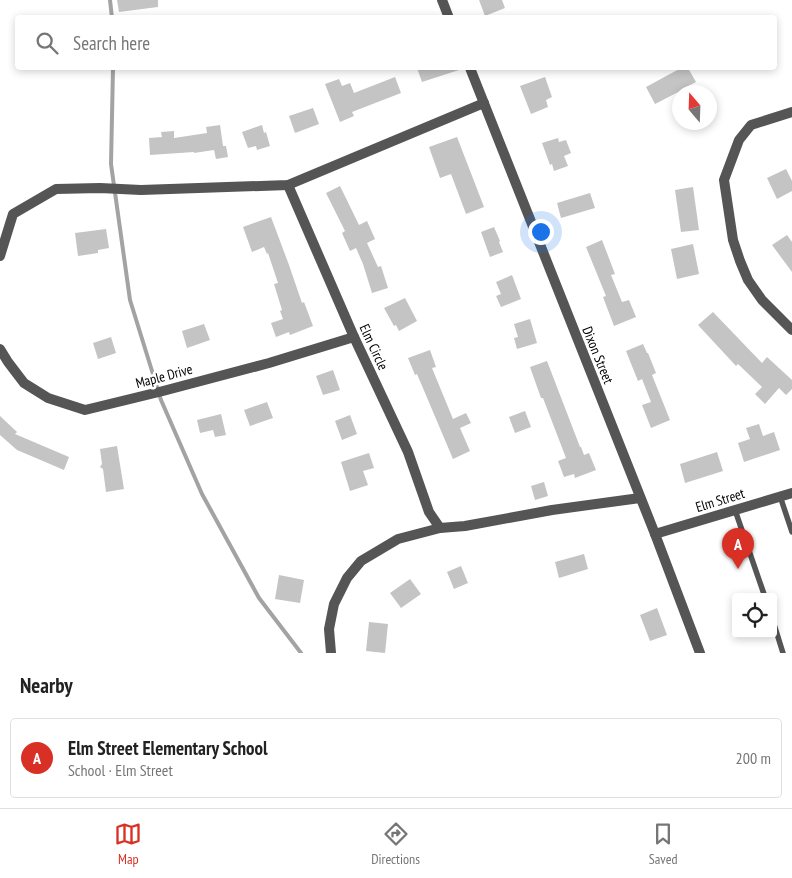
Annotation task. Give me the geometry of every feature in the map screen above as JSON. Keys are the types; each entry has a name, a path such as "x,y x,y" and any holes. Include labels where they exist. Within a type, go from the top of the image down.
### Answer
{"street":[{"path":"442,0 448,15"},
{"name":"Dixon Street","path":"471,70 655,534 700,653"},
{"path":"0,256 13,214 56,189 100,188 141,190 288,185 484,103"},
{"path":"792,112 751,125 739,140 724,180 733,240 748,280 762,300 792,330"},
{"name":"Elm Circle","path":"288,185 354,337 408,452 428,512 440,528"},
{"name":"Maple Drive","path":"0,350 24,383 48,398 85,410 269,363 354,337"},
{"name":"Elm Street","path":"655,534 792,493"},
{"path":"330,653 329,629 334,604 347,578 361,561 398,539 440,528 465,526 552,510 640,498"}],"lane":[{"path":"780,496 792,532"},
{"path":"735,510 764,593"},
{"path":"777,633 784,653"}],"building":[{"path":"117,0 158,0 158,7 119,12"},
{"path":"479,0 502,0 505,8 485,15"},
{"path":"418,70 459,70 422,82"},
{"path":"677,70 689,70 696,82 690,85 672,85 672,95 655,104 646,87"},
{"path":"395,77 401,93 352,112 354,116 340,122 325,84 339,79 342,86 350,83 354,93"},
{"path":"545,77 552,97 546,100 548,107 531,114 520,86"},
{"path":"313,108 319,124 295,133 289,116"},
{"path":"220,125 223,146 226,146 228,157 216,159 214,150 150,155 149,138 162,137 161,132 174,131 174,138 207,133 206,127"},
{"path":"262,125 270,146 257,150 256,146 248,148 242,132"},
{"path":"457,137 484,207 466,214 451,174 440,178 429,147"},
{"path":"558,138 559,142 566,140 571,153 564,156 568,166 554,171 542,143"},
{"path":"786,169 792,181 792,191 777,199 767,178"},
{"path":"340,186 359,225 367,221 375,239 367,243 378,267 381,266 388,288 372,293 356,248 350,251 342,233 345,231 326,193"},
{"path":"693,187 699,230 681,232 675,190"},
{"path":"590,193 595,208 561,218 557,203"},
{"path":"271,217 302,303 304,302 313,326 290,335 289,332 276,337 271,323 283,319 274,284 278,283 268,253 264,247 252,252 243,227"},
{"path":"494,227 503,252 490,257 481,232"},
{"path":"106,229 109,248 98,250 98,253 78,256 75,233"},
{"path":"787,235 792,242 792,272 772,245"},
{"path":"602,240 615,274 611,275 622,302 629,300 636,317 614,326 603,297 606,296 586,247"},
{"path":"693,244 699,274 677,279 671,249"},
{"path":"512,275 521,299 501,307 496,296 501,294 496,282"},
{"path":"405,298 417,321 399,331 384,308"},
{"path":"713,312 762,363 767,357 792,380 792,389 786,395 779,388 765,404 755,394 762,387 738,364 736,366 698,325"},
{"path":"530,319 537,343 517,349 514,338 518,337 514,324"},
{"path":"204,324 210,340 187,348 182,331"},
{"path":"111,337 116,353 98,359 93,343"},
{"path":"643,344 656,373 652,375 670,420 651,428 642,405 651,402 642,379 638,381 626,351"},
{"path":"430,350 436,367 432,368 453,419 466,413 471,423 460,428 470,451 453,459 417,374 415,375 408,358"},
{"path":"547,361 580,447 584,455 589,453 596,470 575,478 574,474 564,477 558,461 566,458 530,367"},
{"path":"333,370 340,390 323,395 316,376"},
{"path":"267,402 273,418 250,426 244,410"},
{"path":"525,411 531,427 515,433 509,417"},
{"path":"221,414 226,435 215,437 213,430 200,433 197,420"},
{"path":"350,415 357,434 342,440 335,421"},
{"path":"0,416 17,432 15,434 69,457 64,470 17,450 0,435"},
{"path":"759,424 763,436 774,432 780,450 744,462 738,443 750,439 746,428"},
{"path":"117,446 124,489 106,492 103,469 100,467 102,464 100,449"},
{"path":"717,452 723,471 685,483 680,464"},
{"path":"369,453 374,468 363,471 368,485 350,491 341,462"},
{"path":"544,482 548,496 535,500 531,486"},
{"path":"584,554 588,569 559,578 555,562"},
{"path":"461,566 468,583 454,589 447,572"},
{"path":"279,575 304,580 300,603 275,599"},
{"path":"410,579 421,594 401,608 390,593"},
{"path":"657,608 667,635 650,641 640,615"},
{"path":"369,622 388,624 385,653 366,651"}],"waterway":[{"path":"110,0 112,15"},
{"path":"113,70 111,164 130,300 161,400 202,494 259,598 301,653"}],"place":[{"name":"Elm Street Elementary School","path":"738,569"}]}
